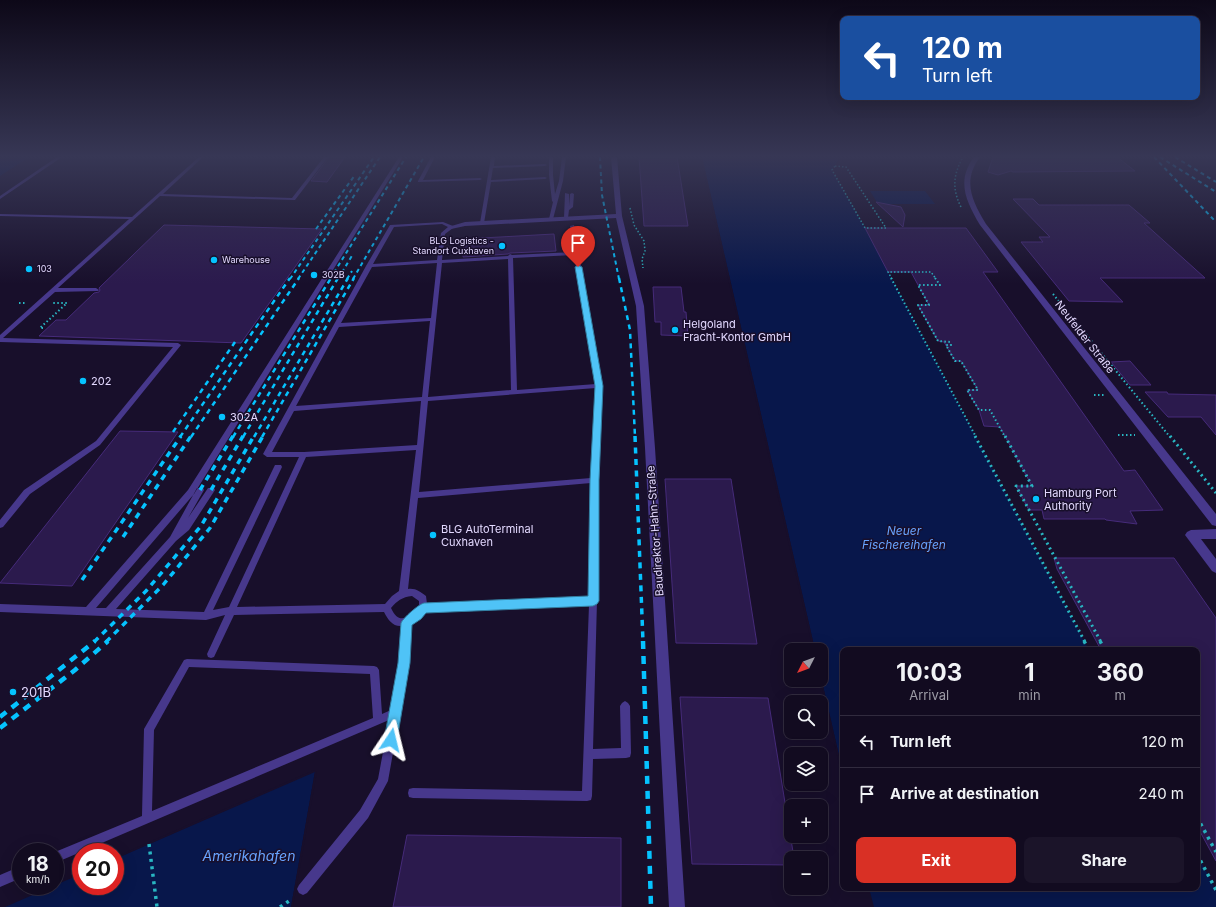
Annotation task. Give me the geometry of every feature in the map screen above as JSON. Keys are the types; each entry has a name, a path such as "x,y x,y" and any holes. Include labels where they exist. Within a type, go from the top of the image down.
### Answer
{"street":[{"name":"Baudirektor-Hahn-Straße","path":"618,199 619,216 640,306 678,907"},
{"name":"Neufelder Straße","path":"969,199 983,226 1216,522"},
{"path":"451,227 456,224 619,216"},
{"path":"1216,534 1191,535 1216,568"}],"lane":[{"path":"0,339 154,199"},
{"path":"88,611 191,492 374,199"},
{"path":"482,223 486,199"},
{"path":"551,219 555,199"},
{"path":"566,218 567,199"},
{"path":"567,209 571,207 572,199"},
{"path":"0,215 133,218"},
{"path":"403,593 415,495 420,447 424,399 440,261 444,233 451,227 444,223 392,226 267,454 304,455 420,447"},
{"path":"413,793 586,796 599,386 572,226"},
{"path":"370,266 576,252"},
{"path":"510,256 514,392"},
{"path":"53,290 96,290"},
{"path":"337,325 434,319"},
{"path":"0,339 178,345 98,443 27,492 0,525"},
{"path":"292,409 599,386"},
{"path":"211,654 233,611 246,578 304,455"},
{"path":"206,616 278,468"},
{"path":"415,495 595,480"},
{"path":"173,539 200,490"},
{"path":"108,612 173,539 186,528 211,490"},
{"path":"424,608 423,599 413,592 403,593 392,600 387,608 389,616 396,622 407,623 417,616 424,608 593,601"},
{"path":"0,608 206,616 224,611 387,608"},
{"path":"303,889 364,814 384,781 404,663 407,623"},
{"path":"147,819 149,730 187,663 374,670 378,720"},
{"path":"588,754 626,753 625,706"},
{"path":"64,854 395,713"},
{"path":"0,881 12,876"}],"path":[{"path":"849,199 866,228 886,228 867,199"},
{"path":"1087,647 888,272 931,272 940,285 918,285 929,305 918,305 938,342 950,342 952,345 946,345 955,361 961,361 978,390 967,390 979,410 990,410 1032,486 1016,486 1103,647"},
{"path":"1051,292 1216,493"},
{"path":"43,328 40,328 67,303 47,304"},
{"path":"1200,823 1216,852"},
{"path":"149,844 157,907"},
{"path":"1200,860 1216,890"},
{"path":"280,907 292,899"}],"water":[{"name":"Neuer Fischereihafen","path":"712,199 849,199 1087,647 840,647 840,760 828,708 828,695 825,695 823,687 828,687 828,643 813,643"},
{"path":"875,199 931,199 935,204 878,204"},
{"name":"Amerikahafen","path":"315,771 291,907 5,907 33,895 64,895 64,881 72,878 72,895 124,895 124,855"},
{"path":"1200,860 1216,890 1216,907 874,907 870,891 1200,891"}],"pier":[{"path":"710,199 712,199 813,643 811,643"},
{"path":"822,687 823,687 825,695 823,695"},
{"path":"828,708 840,760 840,769 828,715"},
{"path":"314,770 317,772 293,907 291,907 315,772 124,855 124,853"}],"building":[{"path":"642,199 684,199 688,226 644,226"},
{"path":"1013,199 1033,199 1039,205 1129,205 1150,223 1144,223 1205,278 1100,278 1123,302 1069,301 1021,242 1043,242 1039,237 1050,237"},
{"path":"876,202 901,207 905,215 903,227"},
{"name":"Warehouse","path":"164,225 322,229 241,343 39,336 56,320 66,320 94,293 99,292 99,288"},
{"path":"865,228 966,228 998,272 983,272 1124,471 1135,470 1163,510 1130,511 1137,524 1105,519 1044,519 1042,510 1029,510 1016,486 1032,486 1000,427 984,426 979,410 967,390 978,390 961,361 955,361 944,342 938,341 918,305 929,305 911,272 888,272"},
{"path":"554,234 556,251 463,257 464,239"},
{"path":"653,287 681,287 684,312 686,312 688,336 661,335 661,322 655,322"},
{"path":"1130,361 1151,385 1130,385 1111,362"},
{"path":"1145,392 1216,395 1216,435 1201,417 1168,417"},
{"path":"120,431 178,432 72,586 0,583"},
{"path":"665,479 731,479 757,644 676,643"},
{"path":"1054,558 1174,558 1216,618 1216,861 1200,832 1200,647 1099,647 1057,569"},
{"path":"680,697 768,698 784,799 784,843 792,843 793,851 784,851 784,865 692,864"},
{"path":"407,835 621,838 621,907 393,907"}],"railway":[{"path":"316,229 337,199"},
{"path":"290,279 345,199"},
{"path":"298,279 352,199"},
{"path":"330,279 380,199"},
{"path":"353,279 399,199"},
{"path":"603,199 619,279"},
{"path":"1194,199 1216,222"},
{"path":"338,279 353,254"},
{"path":"347,279 352,271"},
{"path":"180,437 290,278"},
{"path":"191,437 299,278"},
{"path":"233,437 331,278"},
{"path":"243,437 338,278"},
{"path":"254,437 348,278"},
{"path":"262,437 354,278"},
{"path":"619,278 630,330 635,437"},
{"path":"173,432 235,342"},
{"path":"82,580 181,436"},
{"path":"123,537 191,436"},
{"path":"200,490 233,436"},
{"path":"211,490 243,436"},
{"path":"94,642 146,591 201,526 254,436"},
{"path":"106,642 163,585 210,528 263,436"},
{"path":"635,436 643,642"},
{"path":"0,717 95,641"},
{"path":"0,728 75,670 108,641"},
{"path":"643,641 651,907"}],"place":[{"name":"BLG Logistics - Standort Cuxhaven","path":"502,246"},
{"name":"Warehouse","path":"214,260"},
{"name":"103","path":"29,269"},
{"name":"302B","path":"314,275"},
{"name":"Helgoland Fracht-Kontor GmbH","path":"675,330"},
{"name":"202","path":"83,381"},
{"name":"302A","path":"222,417"},
{"name":"Hamburg Port Authority","path":"1036,499"},
{"name":"BLG AutoTerminal Cuxhaven","path":"433,535"},
{"name":"201B","path":"13,692"}],"route":[{"path":"391,740 404,663 407,623 417,616 424,608 593,601 595,480 599,386 578,267"}]}
